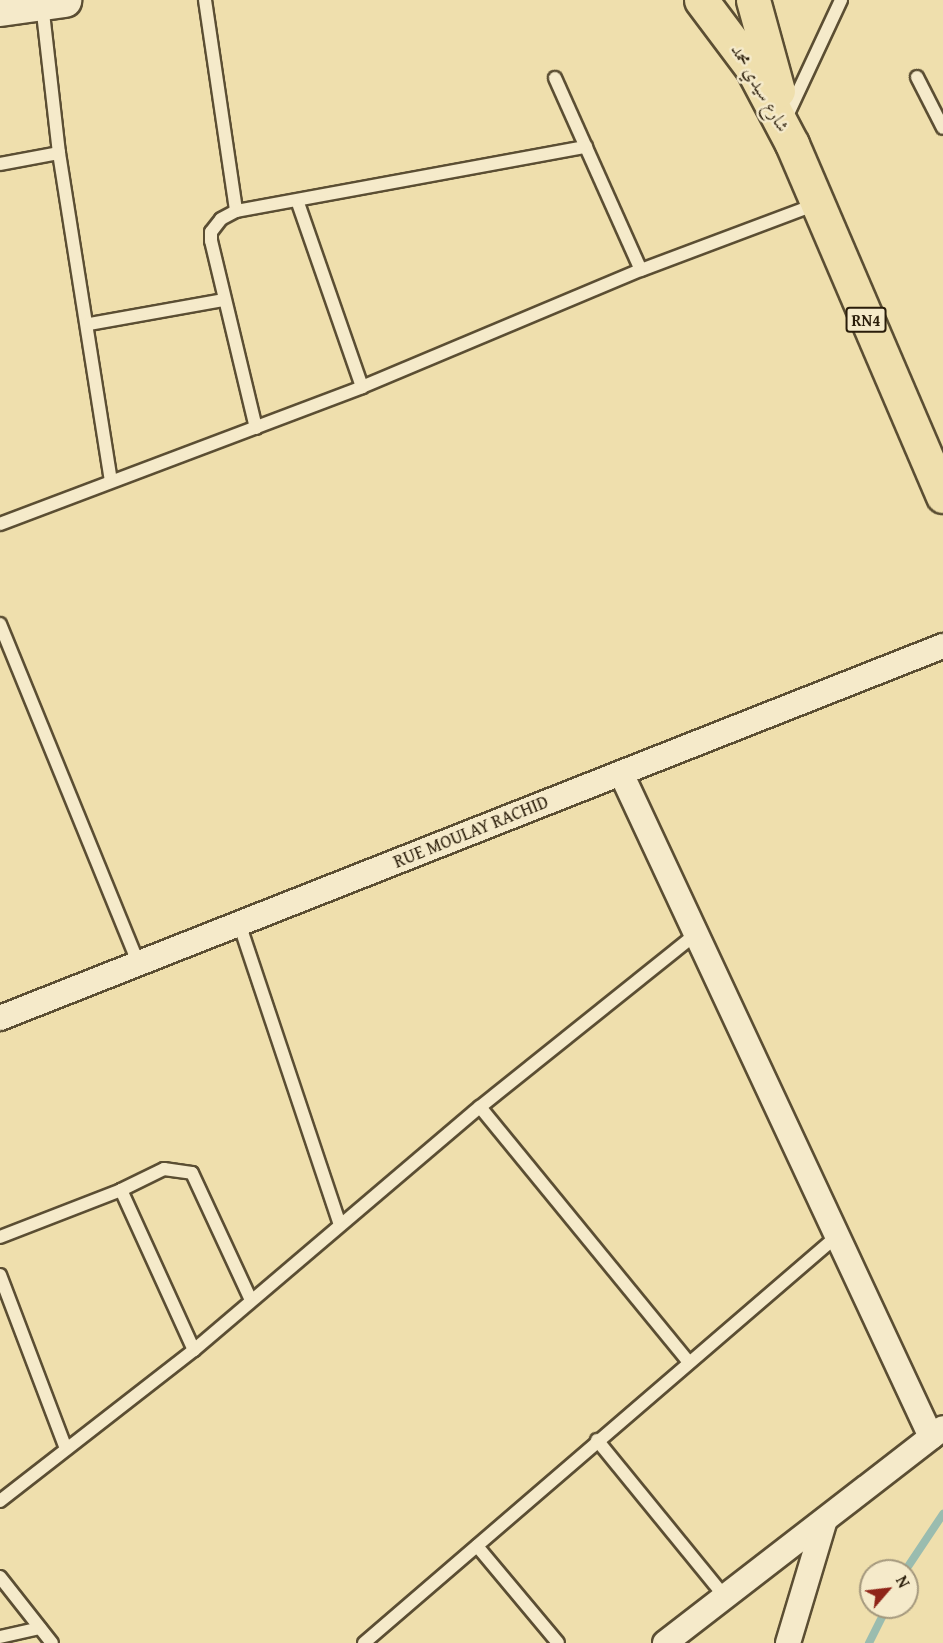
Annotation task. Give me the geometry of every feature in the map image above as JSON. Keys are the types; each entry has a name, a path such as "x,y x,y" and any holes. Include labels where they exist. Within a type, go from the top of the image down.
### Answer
{"main road":[{"name":"شارع سيدي محمد","path":"701,0 752,68 789,131"},
{"name":"شارع سيدي محمد","path":"753,0 789,131"},
{"name":"RN4","path":"789,131 817,204 943,496"}],"street":[{"path":"0,9 53,1"},
{"name":"RUE MOULAY RACHID","path":"0,1018 943,646"},
{"path":"621,773 837,1236 937,1432 726,1598 665,1643"},
{"path":"788,1643 825,1520"}],"lane":[{"path":"205,0 236,211"},
{"path":"789,131 841,0"},
{"path":"53,1 59,153 89,324 111,481"},
{"path":"917,76 943,128"},
{"path":"555,78 640,270"},
{"path":"256,428 224,300 211,232 236,211 298,203 586,147"},
{"path":"0,164 59,153"},
{"path":"298,203 362,387"},
{"path":"0,524 362,387 640,270 817,204"},
{"path":"89,324 224,300"},
{"path":"1,628 138,963"},
{"path":"239,923 340,1224"},
{"path":"0,1501 194,1350 480,1107 696,933"},
{"path":"480,1107 688,1361"},
{"path":"0,1237 121,1190 164,1169 192,1173 251,1300"},
{"path":"121,1190 194,1350"},
{"path":"364,1643 688,1361 837,1236"},
{"path":"0,1275 66,1449"},
{"path":"597,1440 726,1598"},
{"path":"477,1546 558,1643"},
{"path":"0,1577 52,1643"},
{"path":"0,1637 40,1628"}],"waterway":[{"path":"913,1559 943,1514"},
{"path":"869,1643 881,1619"}]}
